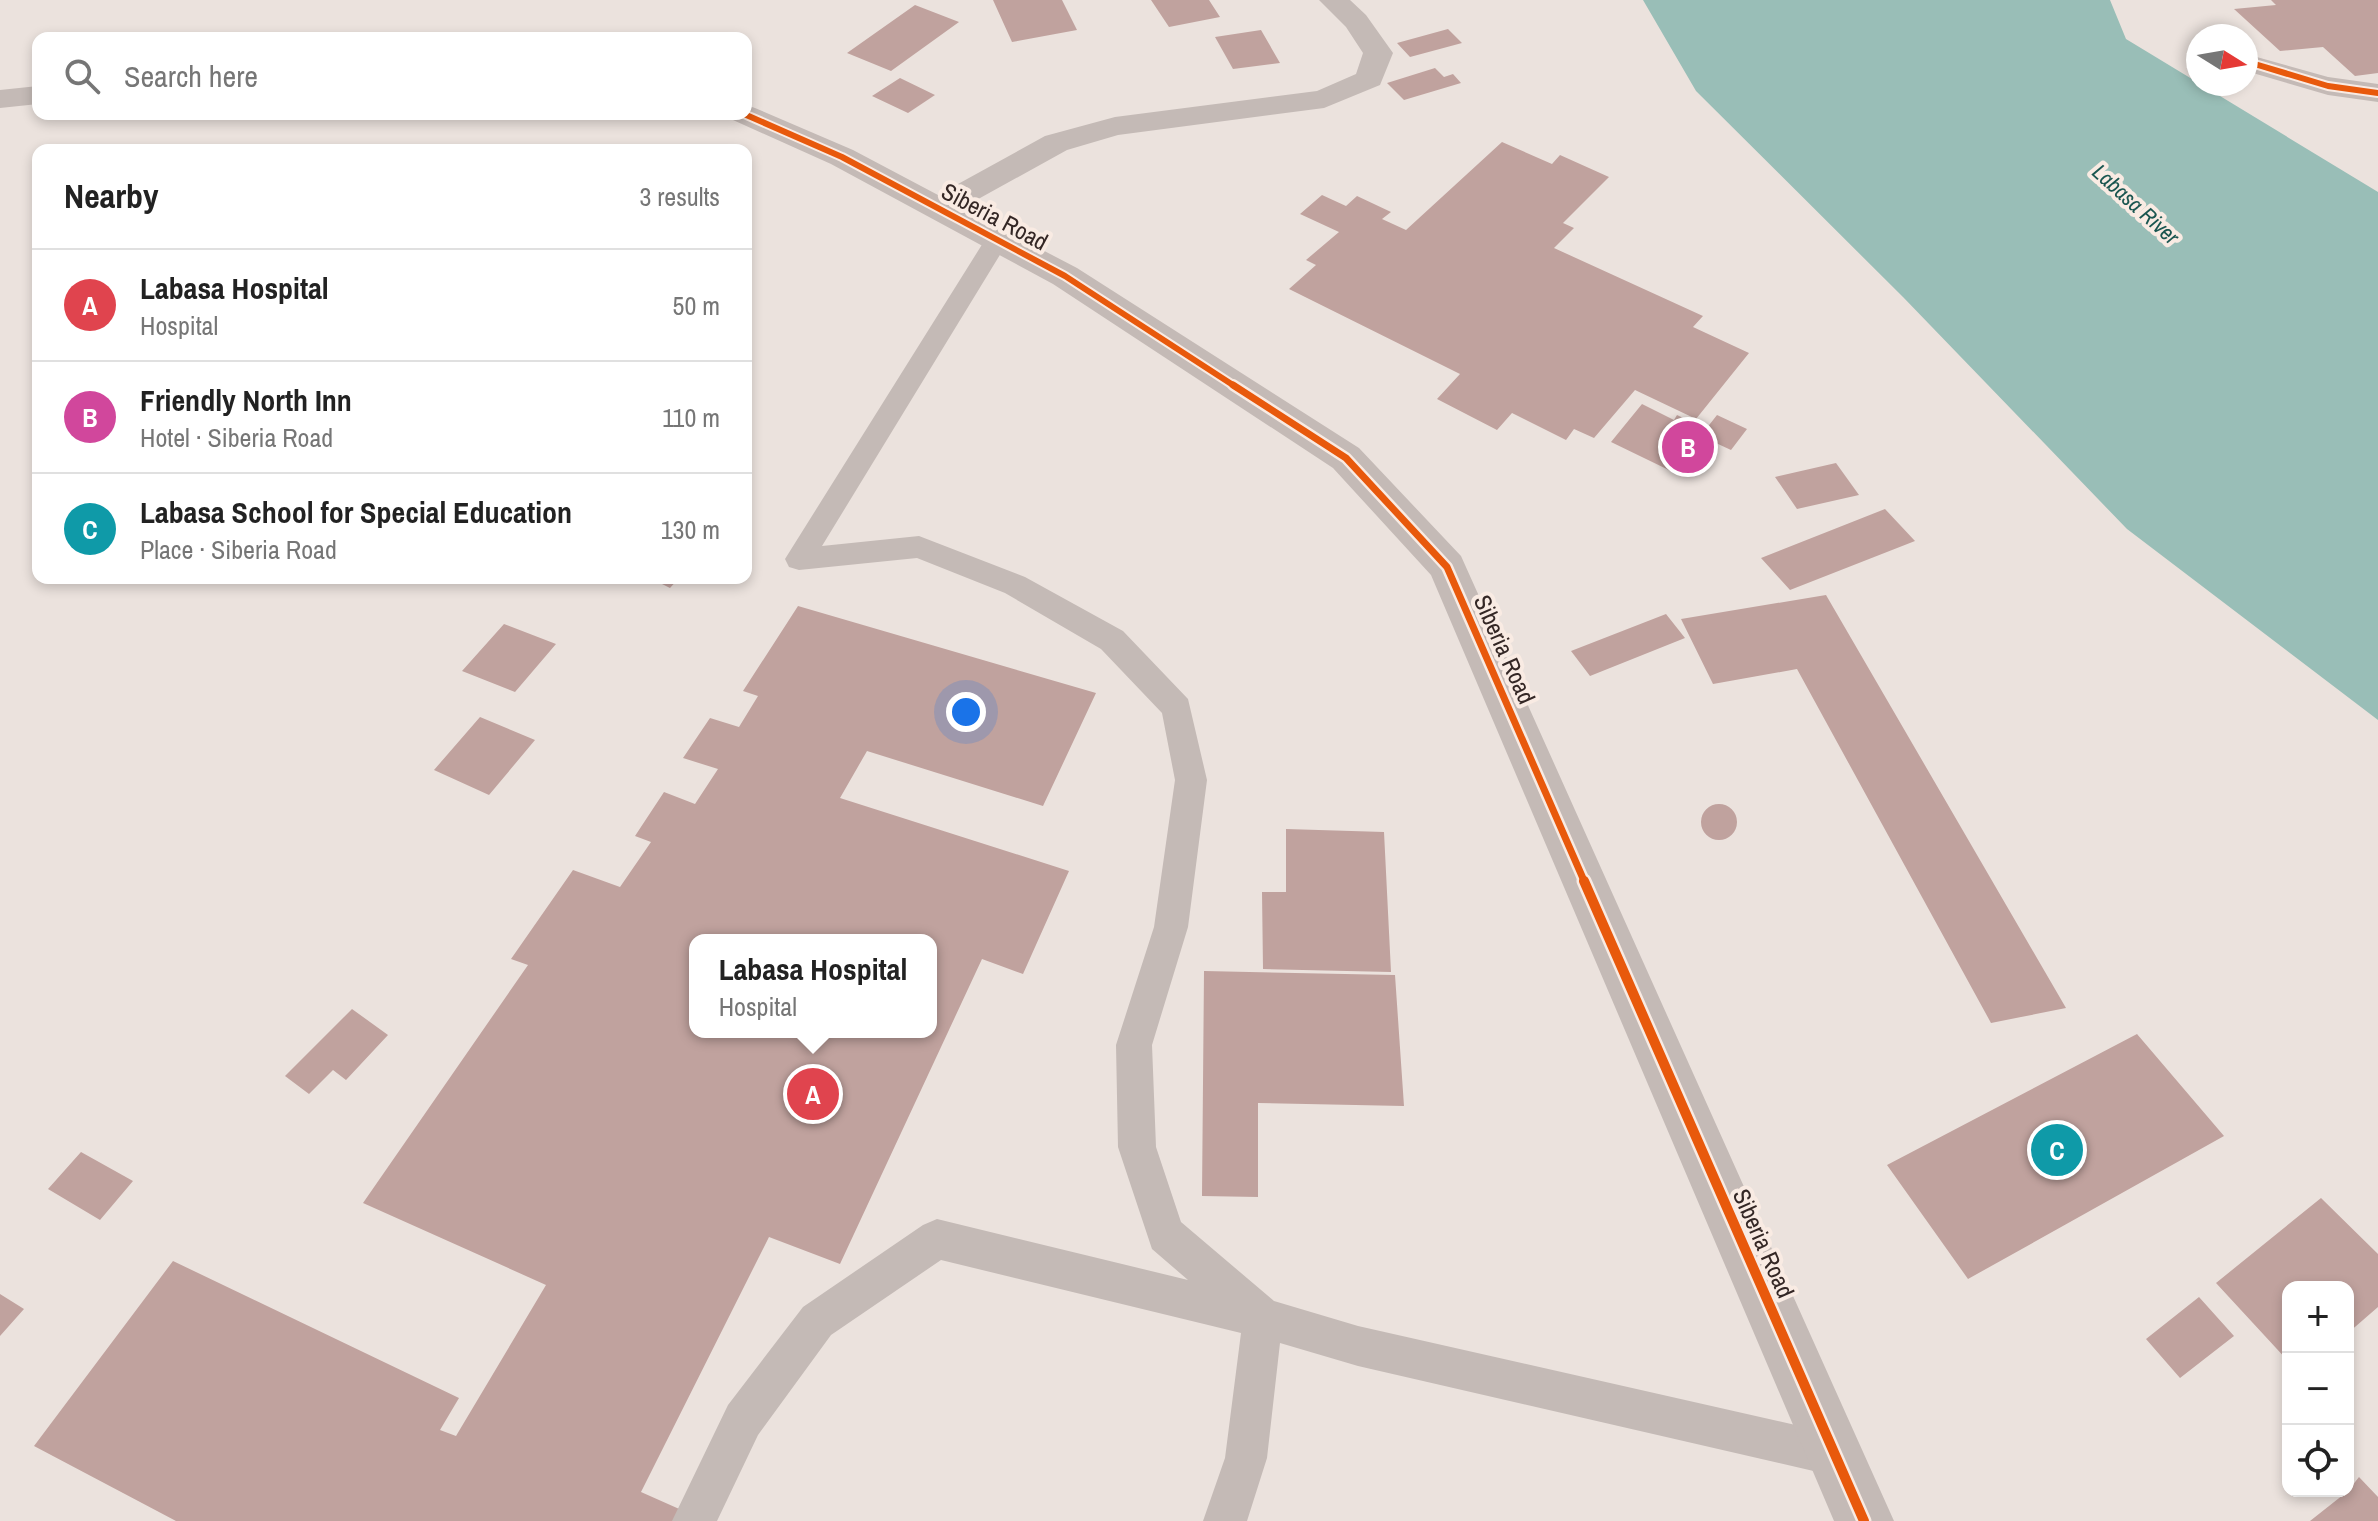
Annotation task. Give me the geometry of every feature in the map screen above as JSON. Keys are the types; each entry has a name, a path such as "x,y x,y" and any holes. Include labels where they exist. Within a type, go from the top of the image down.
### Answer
{"street":[{"path":"938,208 1071,139 1115,126 1324,99 1369,79 1378,53 1356,21 1333,0"},
{"path":"2258,65 2308,82 2378,93"},
{"path":"0,99 32,96"},
{"name":"Siberia Road","path":"752,118 842,157 1065,276 1346,458 1447,567 1864,1521"}],"lane":[{"path":"997,240 799,559 919,547 988,574 1015,585 1112,640 1177,708 1191,780 1171,927 1134,1045 1137,1147 1166,1235 1263,1318"},
{"path":"694,1521 743,1420 817,1321 937,1239 1263,1318 1358,1346 1835,1455"},
{"path":"1225,1521 1246,1458 1263,1318"}],"water":[{"name":"Labasa River","path":"1643,0 2110,0 2126,39 2186,75 2186,96 2220,96 2378,192 2378,720 2127,529 1903,297 1696,91"}],"building":[{"path":"993,0 1062,0 1077,30 1012,42"},
{"path":"1151,0 1209,0 1220,17 1169,27"},
{"path":"2271,0 2378,0 2378,73 2355,76 2323,47 2280,51 2258,31 2258,24 2250,24 2234,9 2276,5"},
{"path":"915,5 959,22 891,71 847,53"},
{"path":"1448,29 1462,43 1410,57 1397,43"},
{"path":"1261,30 1280,63 1233,69 1215,37"},
{"path":"1435,68 1444,77 1453,74 1461,83 1404,100 1387,83"},
{"path":"900,78 935,95 908,113 872,96"},
{"path":"1502,142 1552,164 1560,155 1609,177 1563,223 1574,228 1554,248 1703,316 1693,327 1749,353 1696,419 1635,390 1594,438 1574,429 1566,440 1512,413 1497,430 1437,399 1460,374 1289,289 1316,265 1306,260 1339,232 1300,214 1322,195 1346,206 1357,196 1391,212 1382,219 1406,230"},
{"path":"1642,404 1674,420 1677,415 1706,429 1717,415 1747,429 1731,450 1705,438 1677,474 1611,442"},
{"path":"1836,463 1859,495 1797,509 1775,477"},
{"path":"1885,509 1915,541 1790,590 1761,558"},
{"path":"1826,595 2066,1008 1991,1023 1797,669 1713,684 1681,619"},
{"path":"798,606 1096,693 1043,806 867,751 840,798 1069,871 1023,974 982,959 840,1264 769,1237 641,1492 686,1512 681,1521 176,1521 34,1446 173,1261 459,1398 440,1430 456,1436 546,1285 363,1203 528,965 511,959 573,870 620,887 651,842 635,836 664,792 695,804 718,769 683,758 710,718 739,727 758,696 743,691"},
{"path":"1666,614 1685,638 1590,676 1571,651"},
{"path":"504,624 556,644 515,692 462,671"},
{"path":"480,717 535,740 489,795 434,770"},
{"path":"1719,804 1732,809 1737,822 1732,835 1719,840 1706,835 1701,822 1706,809"},
{"path":"1286,829 1384,832 1391,972 1263,969 1262,892 1286,892"},
{"path":"1204,971 1395,975 1404,1106 1258,1103 1258,1197 1202,1196"},
{"path":"352,1009 388,1035 346,1080 333,1070 309,1094 285,1076"},
{"path":"2137,1034 2224,1136 1968,1279 1887,1165"},
{"path":"81,1152 133,1181 100,1220 48,1189"},
{"path":"2321,1198 2378,1254 2378,1307 2354,1328 2354,1281 2282,1281 2282,1354 2216,1283"},
{"path":"0,1294 24,1309 0,1336"},
{"path":"2199,1297 2234,1336 2180,1378 2146,1339"},
{"path":"2359,1477 2378,1497 2378,1521 2310,1521 2340,1497 2354,1497 2354,1483"}],"cycle path":[{"path":"2258,65 2328,86 2378,93"},
{"path":"752,118 842,157 1065,276 1346,458 1447,567 1864,1521"}],"place":[{"name":"Friendly North Inn","path":"1688,447"},
{"name":"Labasa Hospital","path":"813,1094"},
{"name":"Labasa School for Special Education","path":"2057,1150"}]}
